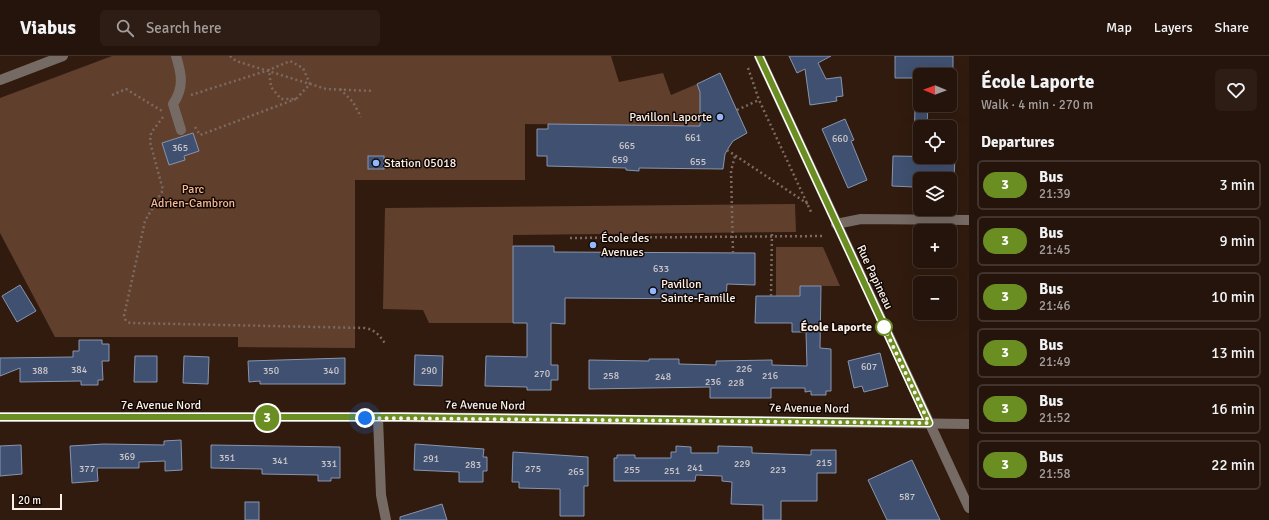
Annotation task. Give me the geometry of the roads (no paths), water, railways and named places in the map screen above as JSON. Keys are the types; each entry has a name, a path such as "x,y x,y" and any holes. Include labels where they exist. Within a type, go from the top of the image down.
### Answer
{"street":[{"path":"0,80 63,56"},
{"path":"176,56 181,77 177,100 173,104 180,130"},
{"name":"Rue Papineau","path":"759,56 969,508"},
{"path":"836,224 861,219 969,220"},
{"name":"7e Avenue Nord","path":"0,417 378,418 969,424"},
{"path":"378,418 381,495 386,520"}],"place":[{"name":"Pavillon Laporte","path":"720,117"},
{"name":"Station 05018","path":"376,163"},
{"name":"École des Avenues","path":"593,245"},
{"name":"Pavillon Sainte-Famille","path":"653,291"},
{"name":"École Laporte","path":"884,327"}],"park label":[{"name":"Parc Adrien-Cambron","path":"193,196"}]}
